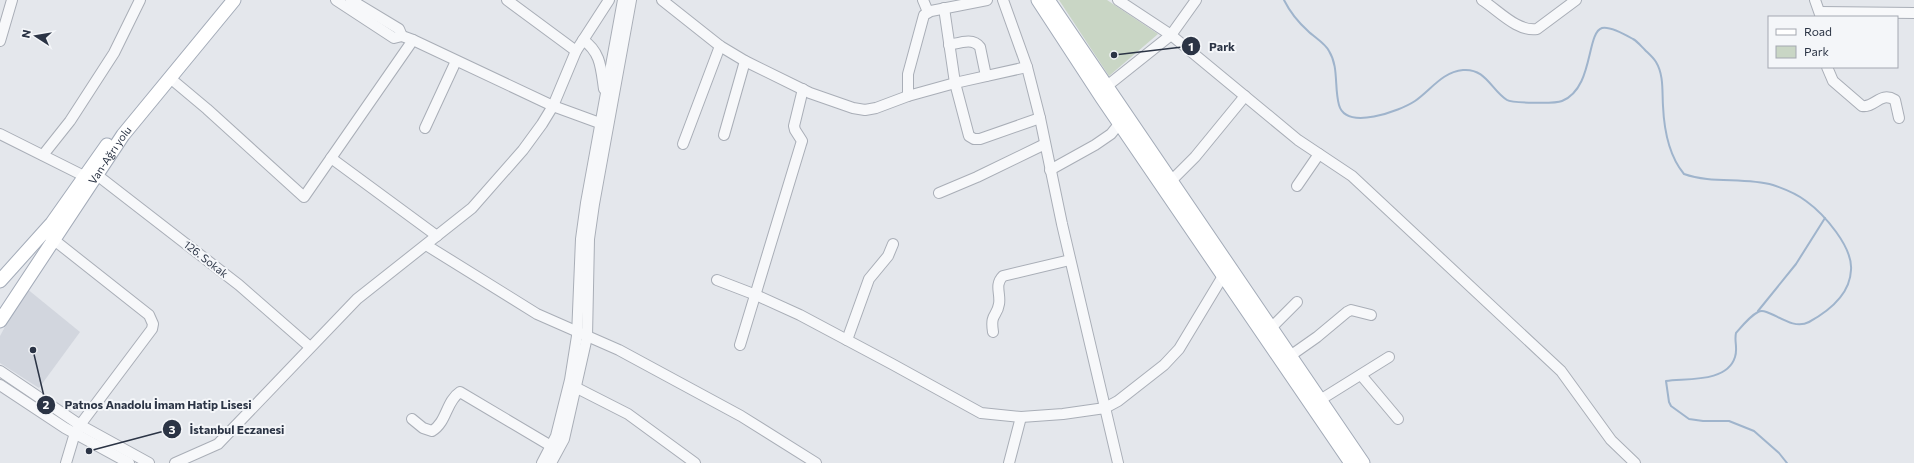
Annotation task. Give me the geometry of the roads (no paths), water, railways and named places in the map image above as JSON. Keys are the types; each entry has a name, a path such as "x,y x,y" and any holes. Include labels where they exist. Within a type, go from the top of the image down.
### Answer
{"main road":[{"path":"92,177 116,130 223,0"},
{"name":"Van-Ağrı yolu","path":"0,321 49,236 92,177 123,135 234,0"},
{"path":"1038,0 1123,119 1227,273 1351,463"},
{"path":"1048,0 1107,86 1123,119 1171,181 1227,273 1271,328 1363,463"},
{"path":"0,281 49,236"}],"street":[{"path":"43,155 70,121 114,53 140,0"},
{"path":"336,0 394,38 402,36 413,40 553,106 604,125"},
{"path":"351,0 399,29 402,36"},
{"path":"507,0 576,51"},
{"path":"551,463 564,439 573,386 581,239 586,203 604,125 605,95 625,7 631,0"},
{"path":"662,0 720,46 745,61 834,102 865,110 876,108 908,96 955,83 1027,67"},
{"path":"923,0 928,12"},
{"path":"908,96 908,74 923,17 928,12 987,0"},
{"path":"1003,0 1027,67 1040,118 1070,260 1118,463"},
{"path":"1118,0 1171,35 1298,140 1352,176 1561,371 1611,440 1635,463"},
{"path":"1107,86 1171,35 1196,0"},
{"path":"1482,0 1516,25 1529,30 1536,29 1576,0"},
{"path":"1815,0 1820,14 1914,12"},
{"path":"0,41 9,1"},
{"path":"175,463 218,444 310,347 371,286 472,208 523,150 542,124 553,106 576,51 608,1 625,7"},
{"path":"542,463 556,436 588,337 589,240 604,125 625,7"},
{"path":"944,8 955,83 968,133 974,139 980,139 1040,118"},
{"path":"170,78 207,109 304,197 413,40"},
{"path":"583,40 591,46 597,55 605,95"},
{"path":"949,45 970,41 977,43 980,47 986,76"},
{"path":"683,144 720,46"},
{"path":"425,128 456,60"},
{"path":"724,136 745,61"},
{"path":"1827,68 1833,81 1862,106 1868,106 1878,99 1886,97 1895,100 1899,118"},
{"path":"740,345 802,141 794,126 803,89"},
{"path":"1171,181 1195,157 1245,96"},
{"path":"1050,170 1095,145 1111,134 1123,119"},
{"name":"126. Sokak","path":"0,134 92,177 239,284 310,347"},
{"path":"939,193 977,177 1045,144"},
{"path":"1297,186 1320,154"},
{"path":"331,158 437,236"},
{"path":"49,236 149,315 153,320 152,329 77,429 66,463"},
{"path":"847,340 869,279 888,256 893,244"},
{"path":"426,245 537,314 577,333 619,350 741,416 816,463"},
{"path":"993,332 992,318 999,303 998,284 1003,276 1070,260"},
{"path":"717,280 756,295 847,340 980,413 1020,417 1063,414 1105,408 1118,400 1164,365 1179,349 1227,273"},
{"path":"1271,328 1297,302"},
{"path":"1290,356 1351,310 1371,315"},
{"path":"1320,400 1389,358"},
{"path":"0,371 77,429 148,463"},
{"path":"1361,375 1398,419"},
{"path":"0,385 77,429 129,463"},
{"path":"573,386 628,414 695,463"},
{"path":"412,419 423,428 432,431 440,424 453,398 460,392 551,446"},
{"path":"1009,463 1020,417"}],"waterway":[{"path":"1284,0 1304,28 1325,45 1329,51 1334,64 1339,105 1344,113 1352,117 1362,118 1386,114 1398,110 1421,97 1437,82 1449,74 1463,70 1471,70 1483,76 1501,96 1507,100 1534,103 1551,103 1562,101 1572,94 1580,85 1597,32 1602,28 1609,28 1618,31 1638,42 1659,67 1668,142 1675,159 1684,174 1706,179 1751,181 1773,185 1791,192 1806,201 1829,222 1847,251 1851,270 1850,279 1843,295 1824,313 1809,322 1795,324 1787,322 1768,312 1758,312 1736,333 1735,357 1731,365 1724,371 1705,378 1666,381 1671,406 1689,419 1703,421 1729,421 1754,431 1779,453 1787,463"},
{"path":"1758,311 1796,264 1825,218"}],"place":[{"name":"Park","path":"1114,55"},
{"name":"Patnos Anadolu İmam Hatip Lisesi","path":"33,350"},
{"name":"İstanbul Eczanesi","path":"89,451"}]}
